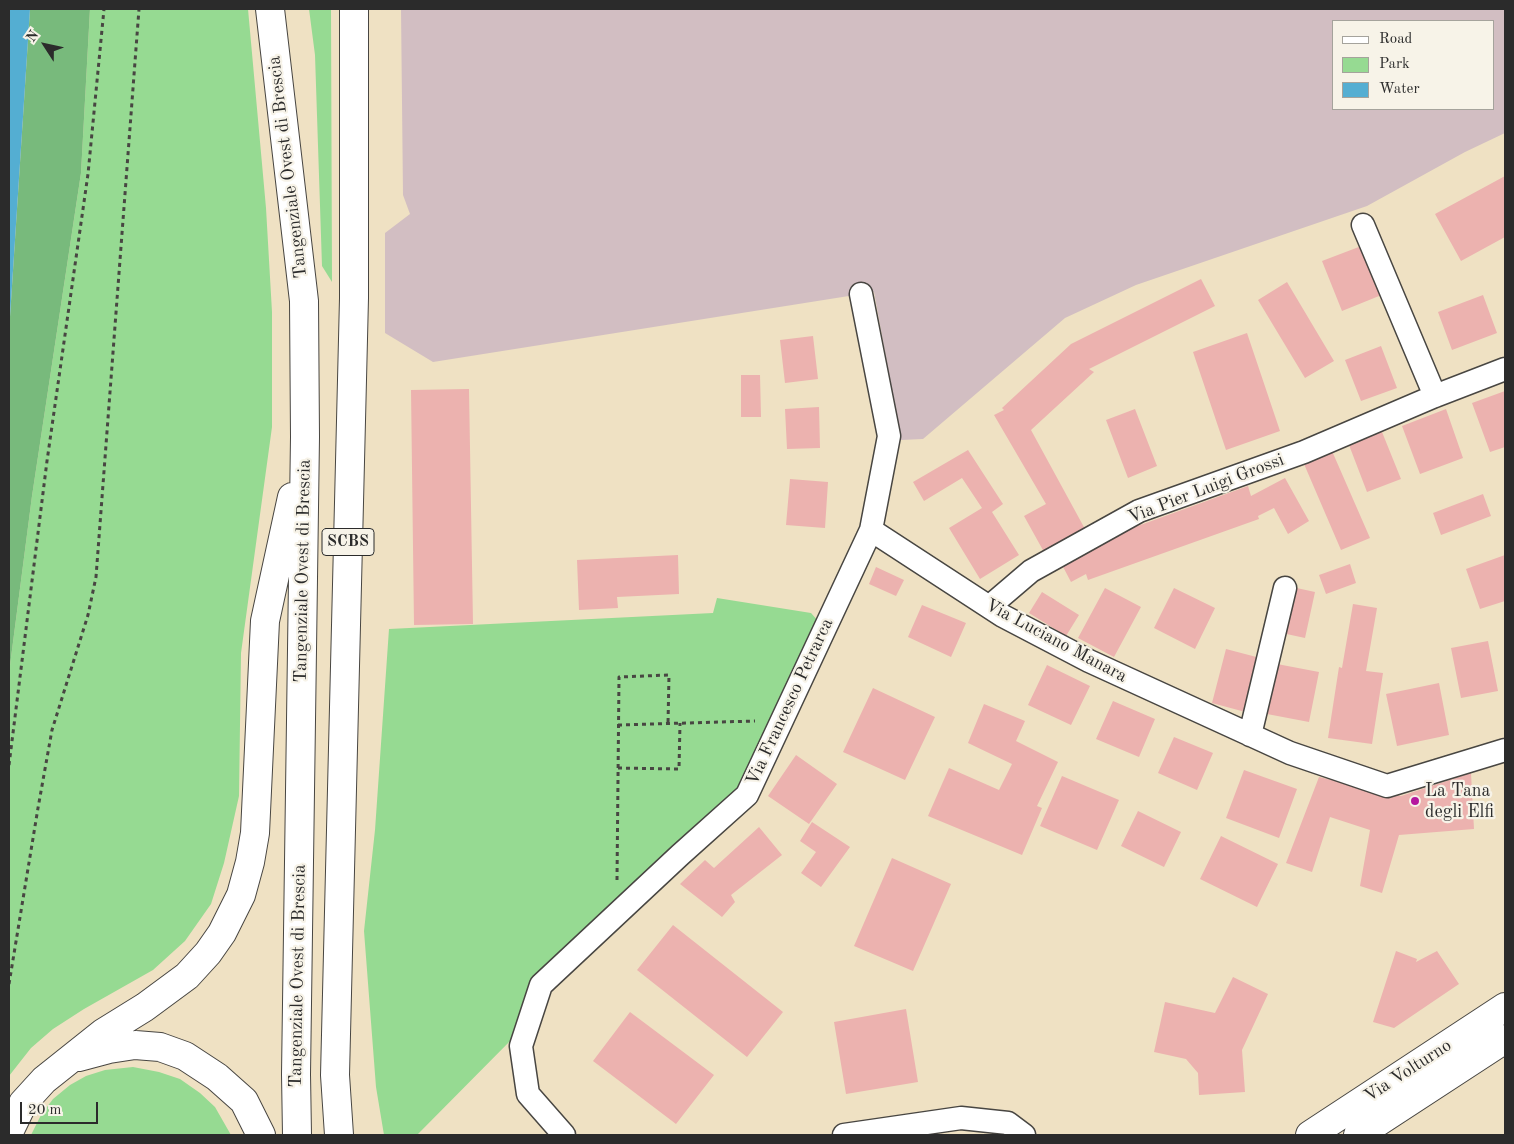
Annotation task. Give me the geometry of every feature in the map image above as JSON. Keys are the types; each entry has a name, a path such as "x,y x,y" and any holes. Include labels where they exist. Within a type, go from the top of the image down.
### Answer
{"main road":[{"name":"Tangenziale Ovest di Brescia","path":"270,9 304,301 305,437 296,1074 297,1135"},
{"name":"SCBS","path":"339,1135 335,1075 354,298 354,9"},
{"path":"9,1132 22,1103 44,1080 73,1059 103,1033 145,1007 188,976 222,933 241,895 250,862 255,833 265,621 305,437"},
{"name":"Via Volturno","path":"1310,1135 1505,1007"},
{"name":"Via Volturno","path":"1358,1135 1505,1039"},
{"path":"73,1059 109,1049 135,1046 160,1047 185,1056 217,1077 244,1101 261,1135"},
{"path":"335,1075 353,1135"}],"street":[{"path":"1363,226 1435,396"},
{"name":"Via Francesco Petrarca","path":"564,1135 528,1094 521,1046 541,985 747,795 871,530 889,436 861,294"},
{"name":"Via Pier Luigi Grossi","path":"990,606 1031,571 1139,511 1304,452 1435,396 1505,369"},
{"name":"Via Luciano Manara","path":"871,530 1003,616 1089,661 1290,753 1387,786 1505,750"},
{"path":"1250,735 1285,588"},
{"path":"844,1135 961,1118 1008,1122 1024,1135"}],"path":[{"path":"9,765 47,461 88,174 104,9"},
{"path":"9,984 52,730 88,616 96,577 139,9"},
{"path":"616,884 619,677 669,675 668,724"},
{"path":"618,725 764,720"},
{"path":"618,768 679,769 680,723"}],"shaded area":[{"path":"401,9 1505,9 1505,133 1465,152 1367,206 1136,285 1065,318 923,439 901,440 874,292 433,362 385,333 385,233 410,214 403,195"}],"green space":[{"path":"30,9 90,9 81,173 32,496 9,673 9,332"},
{"path":"90,9 248,9 266,208 272,312 272,427 241,653 239,796 224,863 211,904 185,941 153,970 53,1029 31,1048 9,1076 9,673 32,496 81,173"},
{"path":"309,9 331,9 332,282 322,266 315,55"},
{"path":"717,598 811,613 819,622 746,777 732,796 535,980 517,1034 417,1135 384,1135 376,1087 364,931 375,830 389,629 713,613"},
{"path":"133,1067 159,1072 180,1079 200,1093 215,1107 231,1135 31,1135 41,1115 53,1099 70,1085 86,1076 105,1070"}],"water":[{"path":"9,9 30,9 9,332"}],"building":[{"path":"1505,176 1505,237 1461,261 1435,214"},
{"path":"1364,245 1384,294 1342,311 1322,261"},
{"path":"1201,279 1215,306 1089,369 1094,372 1031,430 1085,529 1044,552 1024,516 1046,504 994,415 1004,410 1002,408 1071,344"},
{"path":"1287,282 1334,361 1305,378 1258,300"},
{"path":"1483,295 1497,333 1452,350 1438,312"},
{"path":"1247,333 1280,431 1226,450 1193,352"},
{"path":"813,336 818,379 785,383 780,340"},
{"path":"1381,346 1397,388 1361,401 1345,360"},
{"path":"741,375 760,375 761,417 741,417"},
{"path":"469,389 473,624 414,625 411,390"},
{"path":"1505,391 1505,447 1490,452 1472,403"},
{"path":"819,407 820,448 787,449 785,409"},
{"path":"1135,409 1157,466 1128,478 1106,420"},
{"path":"1446,409 1463,458 1420,474 1402,426"},
{"path":"1382,432 1401,479 1367,492 1349,445"},
{"path":"968,450 1003,504 992,512 1019,555 980,579 949,528 982,508 962,478 924,501 913,482"},
{"path":"1332,451 1370,538 1341,550 1304,464"},
{"path":"1285,478 1309,521 1288,534 1274,508 1258,516 1259,519 1088,580 1086,574 1071,582 1060,561 1077,548 1248,486 1251,496"},
{"path":"790,479 828,482 825,528 786,525"},
{"path":"1483,494 1491,516 1441,535 1433,513"},
{"path":"678,555 679,594 617,597 618,608 579,610 577,560"},
{"path":"1505,555 1505,601 1480,609 1466,569"},
{"path":"1350,564 1356,583 1326,594 1319,575"},
{"path":"876,567 904,580 896,596 869,584"},
{"path":"1292,587 1315,592 1305,638 1282,633"},
{"path":"1105,588 1141,607 1114,657 1078,638"},
{"path":"1174,588 1215,608 1195,649 1154,628"},
{"path":"1042,592 1079,615 1066,636 1029,613"},
{"path":"1353,604 1377,608 1366,671 1383,673 1372,744 1328,738 1339,667 1342,668"},
{"path":"922,605 966,623 951,657 908,637"},
{"path":"1488,641 1498,691 1461,698 1451,648"},
{"path":"1226,649 1264,659 1249,713 1212,703"},
{"path":"1277,664 1319,672 1309,722 1267,714"},
{"path":"1047,665 1090,686 1071,725 1028,705"},
{"path":"1439,683 1449,735 1397,746 1386,694"},
{"path":"873,688 935,717 905,780 843,752"},
{"path":"1113,701 1155,719 1139,757 1096,739"},
{"path":"984,704 1025,721 1016,741 1058,762 1037,806 1042,808 1022,855 928,816 949,768 999,790 1012,764 968,743"},
{"path":"1174,737 1213,753 1197,790 1158,773"},
{"path":"796,755 837,784 809,824 768,796"},
{"path":"1244,770 1297,789 1279,838 1226,818"},
{"path":"1471,773 1474,829 1399,835 1382,893 1360,886 1370,830 1330,817 1312,872 1286,863 1319,777 1401,796"},
{"path":"1062,776 1119,800 1097,850 1040,826"},
{"path":"1138,811 1181,832 1164,867 1121,846"},
{"path":"812,822 850,847 821,887 801,873 816,852 800,841"},
{"path":"759,827 782,855 731,895 735,902 722,917 680,884 705,860 714,868"},
{"path":"1221,836 1278,864 1257,907 1200,879"},
{"path":"892,858 951,884 913,971 854,946"},
{"path":"673,925 783,1012 747,1057 637,970"},
{"path":"1396,951 1417,959 1416,962 1437,951 1459,984 1394,1028 1373,1022"},
{"path":"1233,977 1268,994 1242,1050 1245,1092 1199,1095 1198,1073 1186,1059 1154,1052 1165,1002 1215,1013"},
{"path":"906,1009 918,1082 846,1094 834,1022"},
{"path":"630,1012 714,1075 676,1124 593,1061"}],"place":[{"name":"La Tana degli Elfi","path":"1415,801"}]}
